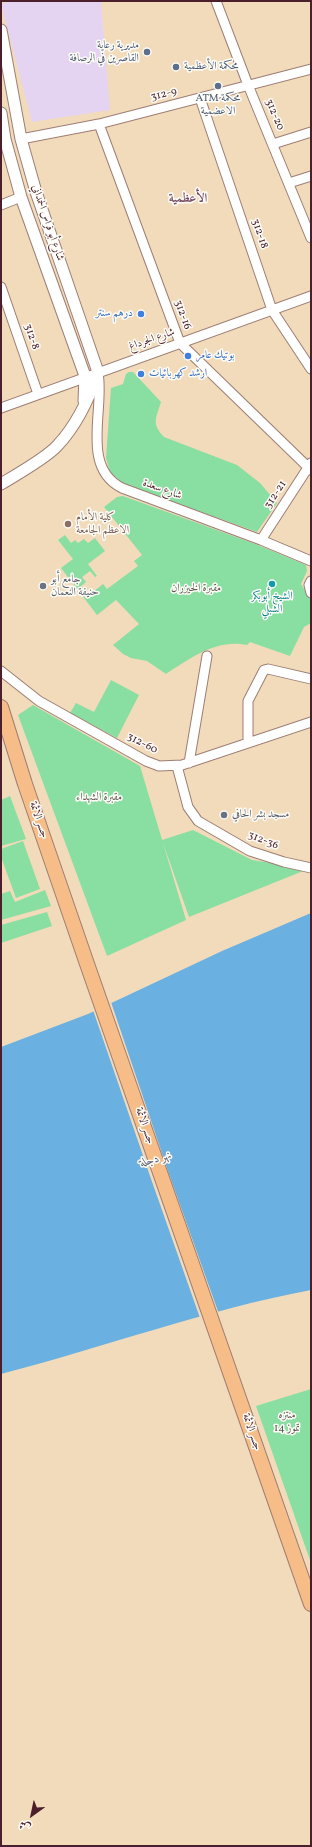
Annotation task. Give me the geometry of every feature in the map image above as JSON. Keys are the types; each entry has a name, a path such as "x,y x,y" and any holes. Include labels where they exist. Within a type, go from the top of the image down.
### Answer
{"main road":[{"name":"جسر الائمة","path":"2,713 86,961 311,1604"}],"street":[{"name":"312-20","path":"216,1 248,85 289,182 308,219 311,238"},
{"name":"شارع أبو فراس الحمداني","path":"1,30 21,139 36,192 98,372 82,410 71,429 56,447 1,484"},
{"name":"312-9","path":"21,139 99,124 311,69"},
{"name":"312-18","path":"200,98 272,310 311,369"},
{"name":"شارع أبو فراس الحمداني","path":"1,113 3,140 21,198 85,376 82,410"},
{"name":"312-16","path":"99,124 180,343 310,466"},
{"path":"273,144 311,132"},
{"path":"289,182 311,176"},
{"path":"1,205 36,192"},
{"name":"312-8","path":"1,287 38,394"},
{"name":"شارع الجرداغ","path":"1,408 85,376 311,296"},
{"name":"شارع سعدة","path":"98,372 100,387 97,429 99,457 102,470 110,481 122,488 261,540 311,561"},
{"name":"312-21","path":"261,540 310,466"},
{"path":"311,581 309,588 311,592"},
{"path":"189,763 207,656"},
{"path":"248,742 248,701 264,670 268,669 311,679"},
{"name":"312-60","path":"1,671 16,685 39,702 146,761 159,766 177,766 189,763 311,722"},
{"name":"312-36","path":"177,766 188,807 198,821 250,850 284,862 311,868"}],"shaded area":[{"path":"13,1 101,1 110,110 32,122 1,4"}],"green space":[{"path":"133,372 161,402 156,417 156,424 157,428 164,437 237,465 260,483 277,503 257,532 124,484 110,472 106,458 111,388 123,384 126,374"},
{"name":"مقبرة الخيزران","path":"123,496 258,545 306,565 307,571 301,584 311,600 311,623 304,627 290,656 250,642 247,645 225,645 204,651 166,674 147,661 131,658 123,654 113,645 139,624 116,600 97,615 61,568 73,559 58,540 65,535 71,543 75,540 78,543 84,539 88,543 95,538 105,551 88,564 97,576 95,577 90,571 82,577 86,582 80,587 88,596 103,584 107,589 138,566 134,561 142,555 104,507 117,497"},
{"path":"111,680 139,695 117,738 70,713 76,703 94,712"},
{"name":"مقبرة الشهداء","path":"33,705 140,766 186,920 107,956 18,715"},
{"path":"10,796 26,839 1,846 1,800"},
{"path":"193,830 252,860 308,869 189,917 162,840"},
{"path":"23,841 40,889 16,898 1,857 1,849"},
{"path":"45,890 51,906 1,920 1,894 10,891 15,902"},
{"path":"47,912 52,926 1,943 1,925"},
{"name":"منتزه 14 تموز","path":"311,1389 311,1563 256,1406"}],"water":[{"name":"نهر دجلة","path":"311,913 311,1290 272,1298 194,1318 1,1374 1,1047 88,1014 222,951"}],"pier":[{"path":"111,1002 168,1171 219,1314 200,1318 150,1176 93,1010"}],"place":[{"name":"مديرية رعاية القاصرين في الرصافة","path":"147,52"},
{"name":"محكمة الأعظمية","path":"176,67"},
{"name":"ATM محكمة الاعضمية","path":"218,86"},
{"name":"درهم سنتر","path":"141,314"},
{"name":"بوتيك عامر","path":"188,356"},
{"name":"ارشد كهربائيات","path":"141,374"},
{"name":"كلية الأمام الاعظم الجامعة","path":"68,524"},
{"name":"الشيخ أبوبكر الشبلي","path":"272,584"},
{"name":"جامع أبو حنيفة النعمان","path":"43,586"},
{"name":"مسجد بشر الحافي","path":"224,815"}],"district":[{"name":"الأعظمية","path":"188,200"}]}
